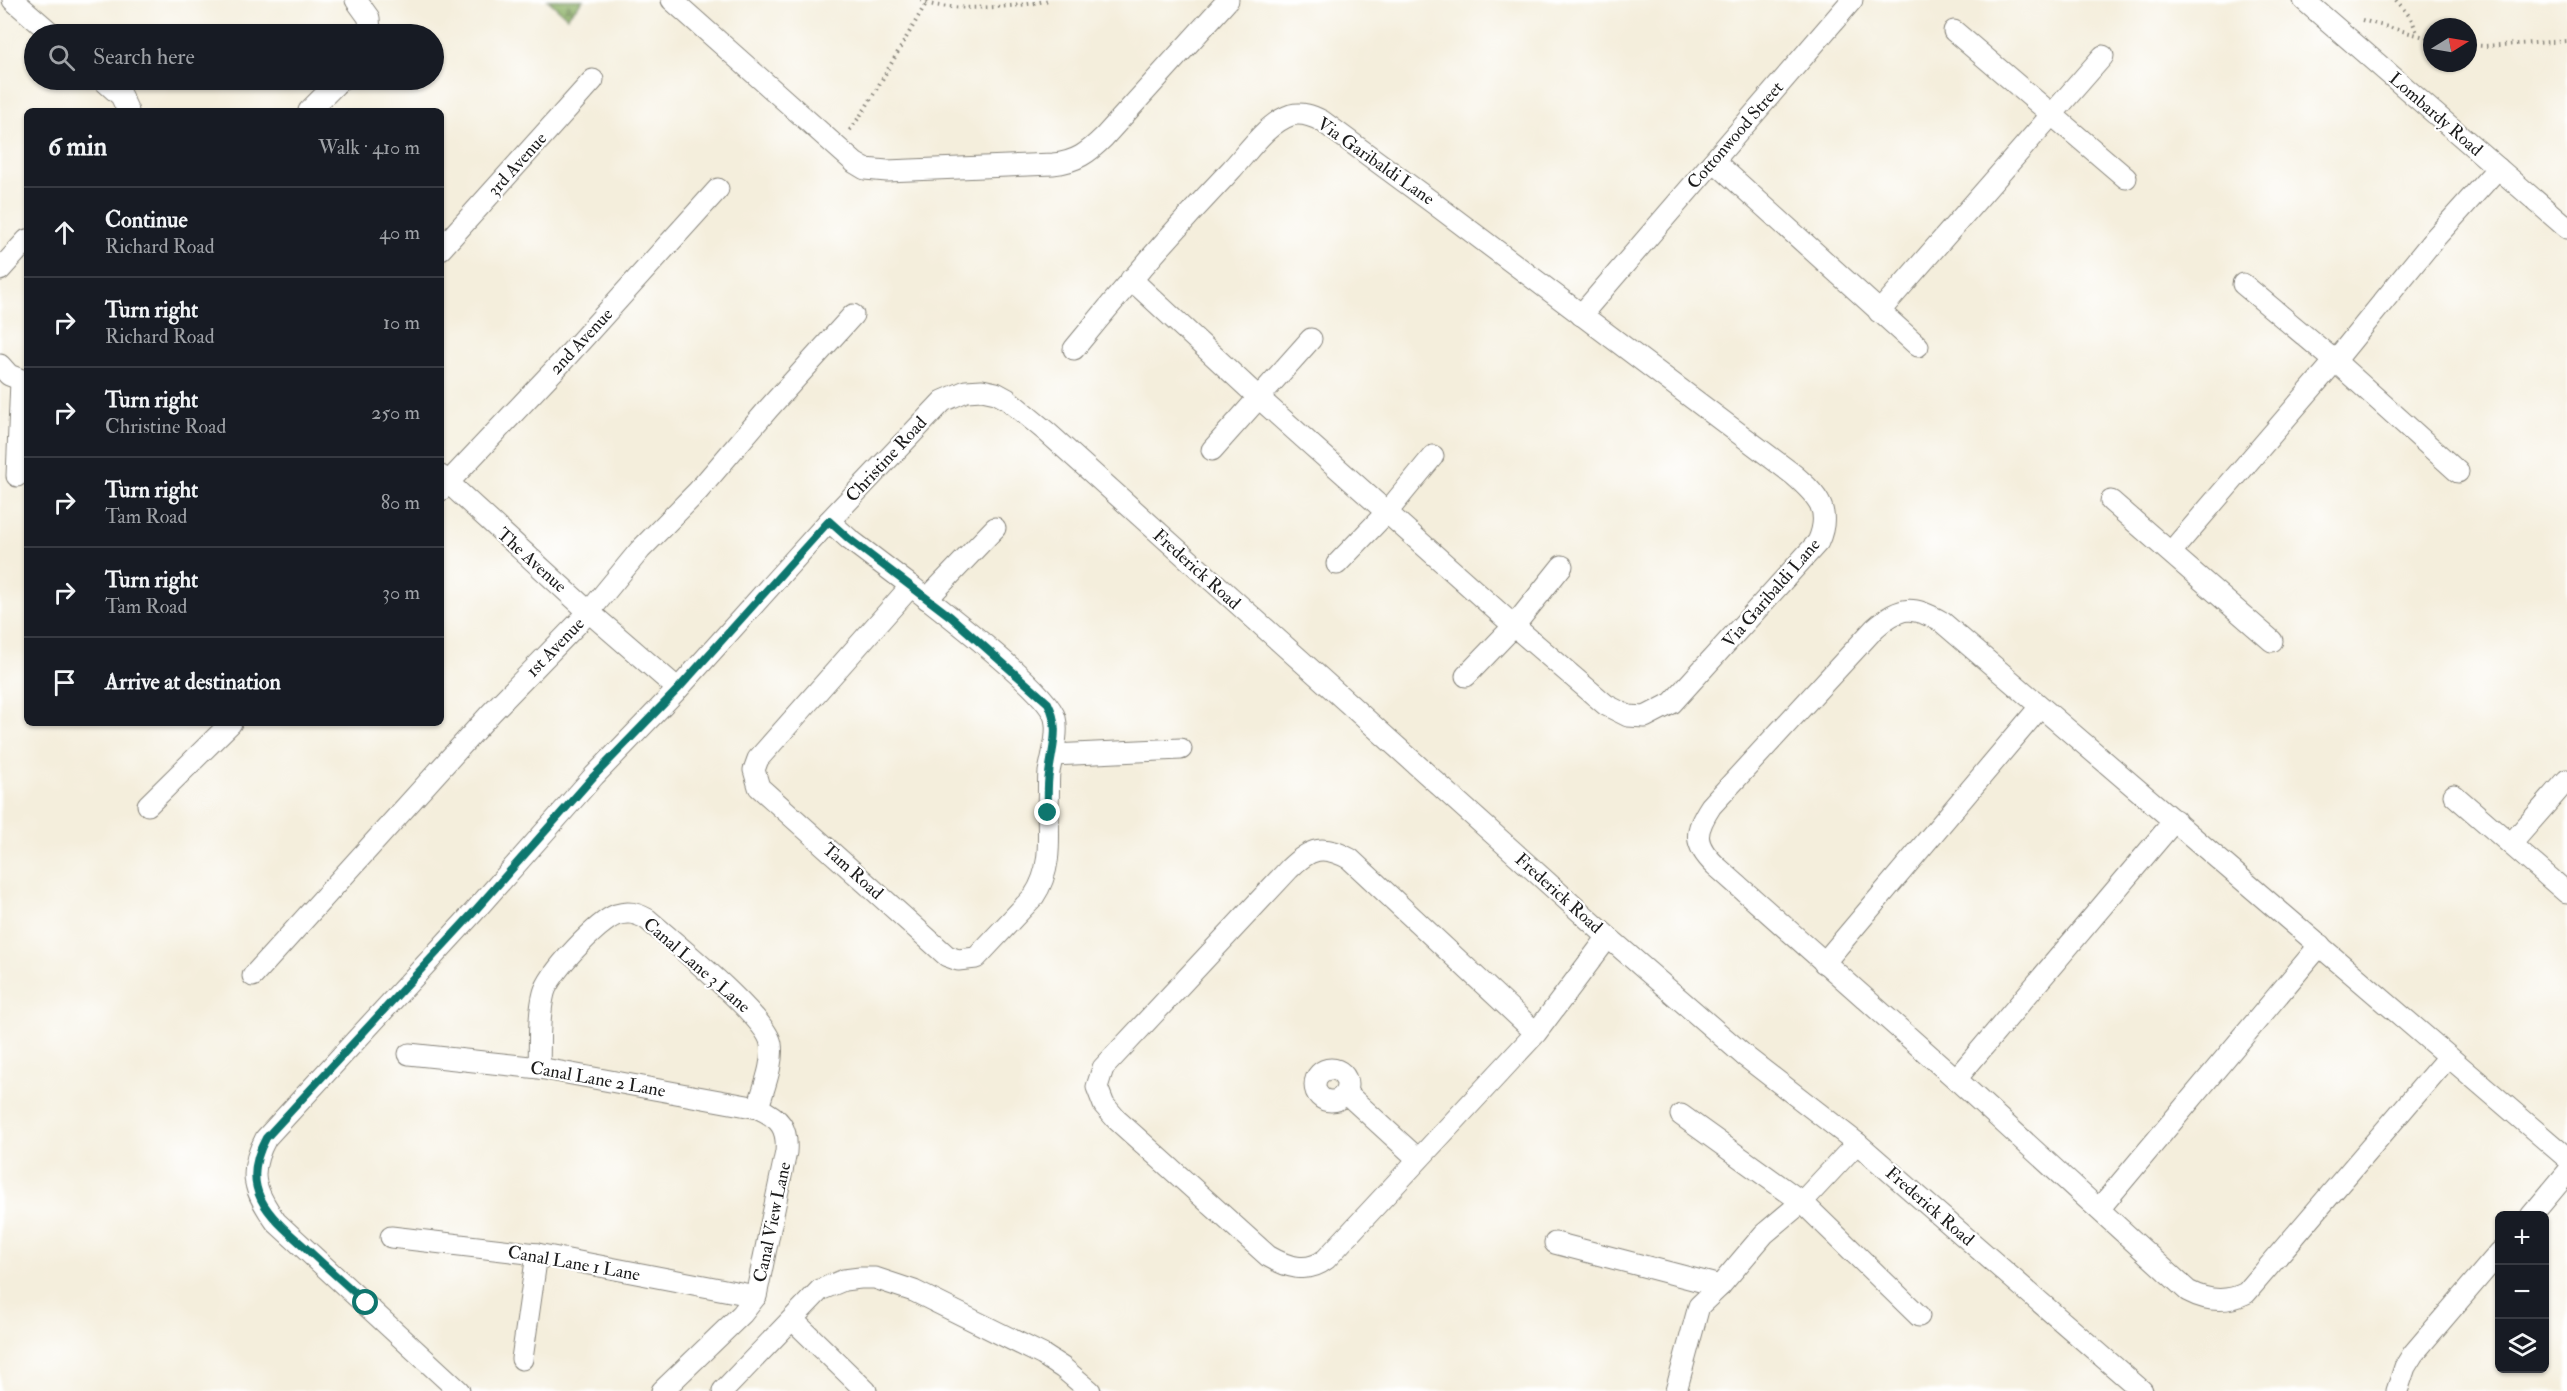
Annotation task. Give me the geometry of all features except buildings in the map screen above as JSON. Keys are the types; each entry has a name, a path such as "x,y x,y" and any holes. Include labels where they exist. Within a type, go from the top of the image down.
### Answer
{"street":[{"path":"13,0 41,24"},
{"path":"356,0 369,18 369,24"},
{"path":"672,0 836,148 855,163 874,171 1053,164 1077,160 1089,152 1228,0"},
{"name":"Cottonwood Street","path":"1581,315 1852,0"},
{"name":"Lombardy Road","path":"2304,0 2567,228"},
{"path":"1954,31 2126,178"},
{"path":"1879,312 2103,56"},
{"name":"3rd Avenue","path":"444,246 593,80"},
{"path":"114,90 121,96 127,108"},
{"path":"312,108 330,90"},
{"name":"Via Garibaldi Lane","path":"1074,349 1131,279 1267,132 1283,119 1303,114 1322,121 1794,475 1819,500 1823,509 1824,530 1818,542 1672,703 1652,715 1628,716 1617,712 1514,626 1388,511 1258,398 1131,279"},
{"path":"1714,160 1918,346"},
{"path":"2171,552 2335,361 2428,247 2498,168"},
{"name":"2nd Avenue","path":"444,482 561,363 718,189"},
{"path":"0,270 24,243"},
{"path":"2243,284 2335,361 2458,472"},
{"name":"1st Avenue","path":"253,976 483,722 588,612 640,550 698,491 852,315"},
{"path":"1212,450 1311,339"},
{"path":"0,365 9,375 24,382 17,476"},
{"name":"Christine Road","path":"459,1391 276,1222 258,1191 254,1167 257,1155 266,1138 829,521 943,401 966,391 982,390"},
{"name":"Frederick Road","path":"982,390 1007,399 1048,433 1608,937 1746,1057 1857,1143 2142,1391"},
{"path":"1337,564 1388,511 1433,456"},
{"name":"The Avenue","path":"444,484 678,689"},
{"path":"2111,501 2272,641"},
{"name":"Tam Road","path":"829,521 849,539 919,592 1012,669 1048,703 1055,718 1053,755 1049,775 1049,862 1042,885 976,958 958,960 947,956 759,787 754,770 758,759 919,592 995,528"},
{"path":"1466,676 1514,626 1562,566"},
{"path":"2448,1057 2246,1293 2237,1297 2215,1300 2199,1297 2188,1291 1956,1078 1824,963 1702,852 1698,842 1699,829 1712,806 1875,628 1889,615 1901,610 1913,609 1942,622 2567,1158"},
{"path":"1824,963 2040,707"},
{"path":"148,805 228,726"},
{"path":"1053,755 1181,749"},
{"path":"2511,844 2567,780"},
{"path":"2454,795 2567,894"},
{"path":"1956,1078 2175,820"},
{"path":"1536,1033 1350,859 1338,852 1321,849 1301,856 1104,1068 1098,1078 1098,1095 1117,1120 1268,1256 1296,1269 1309,1268 1326,1259 1536,1033 1608,937"},
{"name":"Canal Lane 3 Lane","path":"539,1068 542,1006 544,991 550,977 608,919 628,913 637,914 647,919 752,1013 768,1035 771,1054 758,1108"},
{"path":"2099,1209 2320,945"},
{"name":"Canal Lane 2 Lane","path":"409,1054 539,1068 758,1108 774,1115 782,1123"},
{"path":"1346,1093 1418,1160"},
{"path":"1681,1115 1802,1202 1919,1316"},
{"name":"Canal View Lane","path":"663,1391 742,1314 756,1296 786,1152 787,1140 782,1123"},
{"path":"1676,1391 1699,1306 1720,1286 1764,1234 1802,1202 1857,1143"},
{"path":"2534,1211 2567,1173"},
{"name":"Canal Lane 1 Lane","path":"391,1237 537,1254 756,1296"},
{"path":"1554,1243 1720,1286"},
{"path":"522,1359 537,1254"},
{"path":"2397,1391 2405,1367 2413,1354 2495,1257"},
{"path":"723,1391 820,1290 844,1280 875,1278 914,1291 1043,1355 1081,1388"},
{"path":"793,1320 866,1391"}],"path":[{"path":"836,148 865,109 924,1 951,9 1048,0"},
{"path":"2396,0 2411,18 2418,35"},
{"path":"2343,34 2360,20 2423,36"},
{"path":"2477,46 2567,41"}],"green space":[{"path":"548,0 583,0 567,17"}],"route":[{"path":"366,1303 276,1222 263,1203 255,1181 254,1167 257,1155 266,1138 829,521 951,617 1048,703 1055,718 1048,813"}]}
